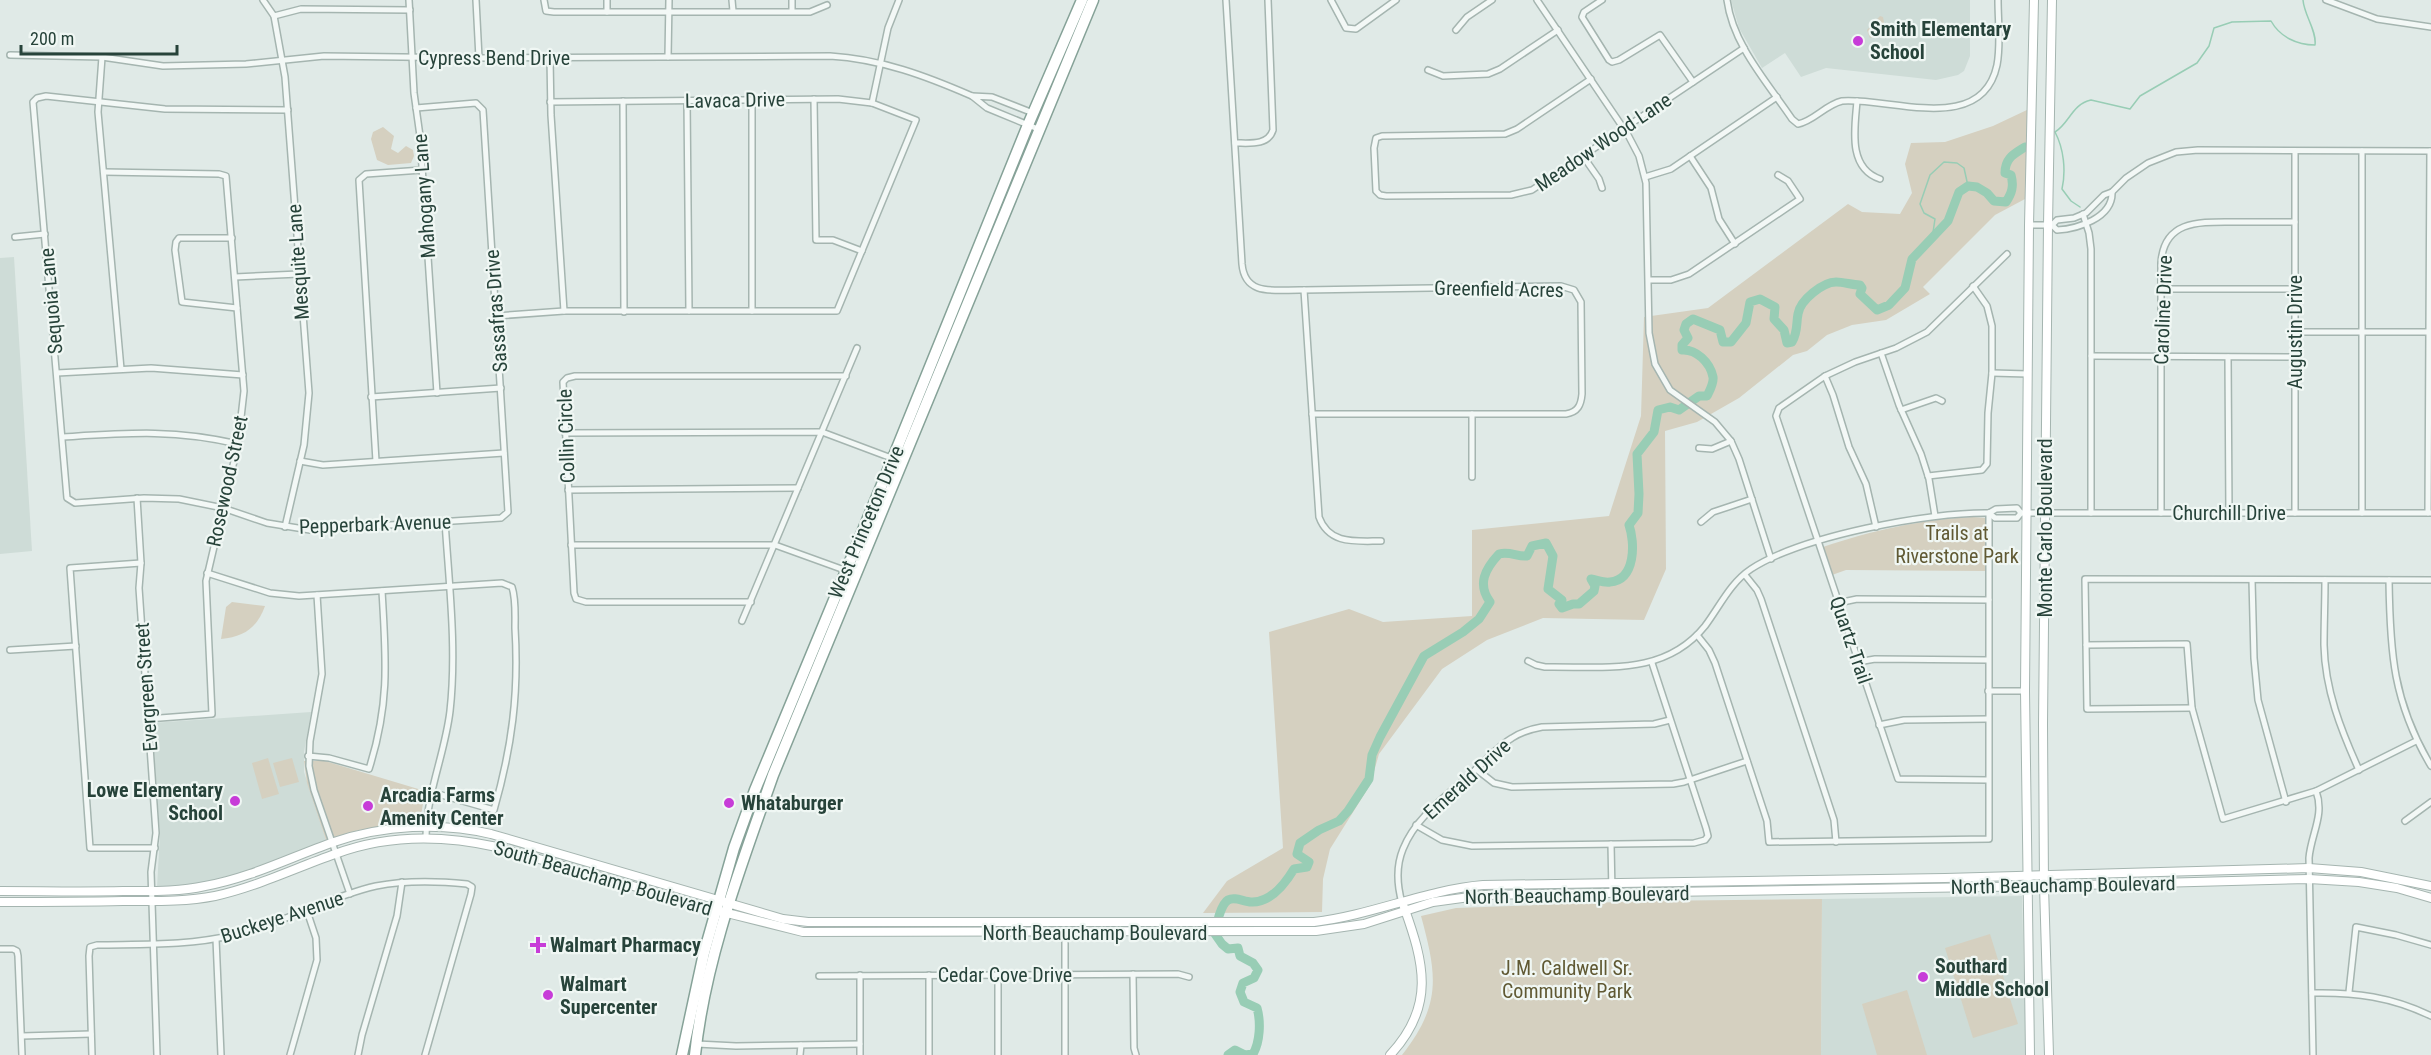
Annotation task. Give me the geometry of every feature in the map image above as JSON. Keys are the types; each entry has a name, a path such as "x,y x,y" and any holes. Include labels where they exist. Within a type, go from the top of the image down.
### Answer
{"highway":[{"name":"West Princeton Drive","path":"1039,115 1082,0"},
{"name":"West Princeton Drive","path":"696,1049 723,906 754,790 796,706 1033,127 1093,0"},
{"name":"West Princeton Drive","path":"682,1055 701,963 723,906"}],"street":[{"name":"Mesquite Lane","path":"263,0 274,16 279,34 288,110 309,393 300,461 285,527"},
{"name":"Mahogany Lane","path":"409,0 437,393"},
{"path":"476,0 479,58"},
{"path":"544,0 545,8 549,12 792,11 816,10 827,5"},
{"path":"607,0 607,12"},
{"path":"668,57 669,0"},
{"path":"732,0 733,11"},
{"path":"792,0 792,11"},
{"path":"872,103 888,28 899,0"},
{"name":"Greenfield Acres","path":"1226,0 1242,270 1248,283 1257,289 1304,290 1562,286 1574,290 1580,297 1583,316 1582,394 1579,407 1574,412 1566,414 1311,414"},
{"path":"1235,143 1267,140 1274,130 1268,0"},
{"path":"1331,0 1346,28 1356,28 1396,0"},
{"path":"1456,30 1467,17 1492,0"},
{"path":"1537,0 1637,151 1645,177 1650,347 1657,370 1673,392 1715,422 1731,441 1772,559"},
{"path":"1602,0 1584,12 1582,20 1609,60 1612,62 1619,60 1660,35 1693,82"},
{"path":"1726,0 1732,24 1743,48 1792,119 1798,124 1838,102 1857,101 1941,109 1958,107 1974,100 1990,82 1997,66 1998,0"},
{"name":"Monte Carlo Boulevard","path":"2030,1055 2024,513 2034,0"},
{"name":"Monte Carlo Boulevard","path":"2049,1055 2044,886 2045,513 2052,0"},
{"path":"2326,0 2377,19 2431,27"},
{"path":"274,16 301,9 410,10"},
{"path":"1428,70 1443,76 1488,74 1500,69 1558,30"},
{"name":"Meadow Wood Lane","path":"1591,80 1522,126 1505,134 1382,136 1376,138 1374,184 1377,194 1386,196 1521,194 1536,188 1743,48"},
{"name":"Cypress Bend Drive","path":"10,55 102,57 163,66 246,64 324,56 414,58 830,56 879,63 917,73 972,96 987,108 1033,127"},
{"path":"102,57 98,101 121,369"},
{"path":"550,58 550,102 564,311"},
{"name":"Sequoia Lane","path":"69,502 33,108 35,99 46,96 98,101"},
{"name":"Cypress Bend Drive","path":"972,96 992,96 1039,115"},
{"path":"1645,177 1667,171 1777,97"},
{"path":"496,316 564,311 837,311 862,251 833,240 816,240 814,99"},
{"name":"Lavaca Drive","path":"550,102 838,99 872,103 916,120 862,251"},
{"path":"687,100 689,311"},
{"path":"752,100 752,311"},
{"path":"98,101 165,109 288,110"},
{"path":"623,101 624,312"},
{"path":"1857,101 1854,137 1856,150 1868,172 1880,179"},
{"name":"Sassafras Drive","path":"416,108 476,103 483,110 508,512 505,516"},
{"name":"Augustin Drive","path":"2295,151 2295,513"},
{"path":"2362,151 2362,513"},
{"path":"2029,225 2050,225 2057,220 2083,214 2141,167 2155,159 2176,152 2430,151 2430,513"},
{"path":"1583,156 1599,179 1602,188"},
{"path":"1690,156 1711,188 1719,219 1735,244"},
{"path":"376,461 360,177 366,174 422,170"},
{"name":"Rosewood Street","path":"104,172 226,176 243,375 243,411 238,444 207,573 205,604 212,714 147,719"},
{"path":"1649,280 1671,280 1689,274 1800,199 1788,181 1778,176"},
{"path":"2050,225 2056,230 2061,230 2086,223 2106,209 2112,200 2112,192"},
{"path":"2083,214 2091,249 2091,513"},
{"name":"Caroline Drive","path":"2161,513 2160,289 2163,248 2171,236 2183,227 2201,222 2295,222"},
{"path":"15,237 45,234"},
{"path":"232,238 177,240 175,249 182,302 237,308"},
{"path":"1876,527 1866,484 1849,447 1825,376 1914,340 1927,332 2007,254"},
{"path":"235,277 299,274"},
{"path":"1928,476 1984,468 1987,458 1987,421 1992,373 1991,316 1973,286"},
{"path":"2160,289 2295,290"},
{"path":"1304,290 1318,510 1324,528 1332,536 1342,540 1382,541"},
{"path":"2295,332 2430,332"},
{"path":"742,621 857,348"},
{"path":"1881,353 1901,410 1921,454 1928,476 1935,516"},
{"path":"2091,356 2295,357"},
{"path":"2228,357 2229,513"},
{"path":"57,373 170,368 243,375"},
{"path":"1992,373 2028,374"},
{"name":"Collin Circle","path":"751,602 578,601 574,593 564,380 570,377 846,376"},
{"name":"Quartz Trail","path":"1825,376 1779,408 1776,416 1898,779 1988,780"},
{"path":"372,397 501,388"},
{"path":"1901,410 1936,398 1942,401"},
{"path":"1472,414 1472,477"},
{"path":"565,433 822,432 898,460"},
{"path":"63,437 177,433 238,444"},
{"path":"1699,448 1712,449 1731,441"},
{"path":"300,461 323,465 504,453"},
{"path":"568,490 798,488"},
{"name":"Pepperbark Avenue","path":"69,502 137,498 179,499 223,508 285,527 330,529 505,516"},
{"name":"Evergreen Street","path":"137,498 141,563 139,588 155,848 151,872 154,901 152,944 157,1055"},
{"path":"1701,522 1713,512 1752,499"},
{"path":"1528,661 1545,667 1652,663 1677,651 1697,635 1744,575 1772,559 1818,542 1876,527 1935,516 1989,513 1989,839 1769,842 1767,821 1712,656 1697,635"},
{"name":"Churchill Drive","path":"1989,513 1995,518 2017,518 2024,513 2430,513"},
{"path":"426,838 427,807 444,744 451,700 452,655 445,521"},
{"path":"571,545 775,545 850,573"},
{"path":"141,563 70,568 90,848 155,848"},
{"path":"207,573 270,593 317,596 502,583 510,585 513,592 517,657 516,706 510,750 494,810 431,792"},
{"path":"1744,575 1757,590 1761,599 1834,820 1836,842"},
{"path":"2192,708 2087,709 2085,579 2431,580"},
{"path":"2252,580 2254,658 2258,700 2286,802"},
{"path":"2325,580 2324,647 2327,677 2343,735 2358,770"},
{"path":"2389,580 2390,637 2394,674 2403,709 2415,741 2431,766"},
{"path":"308,756 329,758 369,770 381,730 386,690 382,591"},
{"path":"317,596 322,674 308,756 314,790 350,894"},
{"path":"1838,603 1857,599 1989,600"},
{"path":"2086,645 2187,644 2192,708 2223,819 2286,802 2316,791 2415,741"},
{"path":"10,650 76,646"},
{"path":"1858,662 1875,659 1988,660"},
{"path":"1416,825 1442,840 1466,846 1694,843 1707,838 1706,828 1652,663"},
{"path":"1988,691 2025,691"},
{"path":"1879,724 1904,720 1988,719"},
{"name":"Emerald Drive","path":"1404,907 1398,882 1398,867 1405,844 1416,825 1512,737 1536,728 1654,724 1670,720"},
{"path":"1476,769 1490,780 1512,787 1673,784 1747,761"},
{"path":"2313,1055 2309,868 2310,846 2320,808 2316,791"},
{"path":"2405,821 2431,802"},
{"name":"South Beauchamp Boulevard","path":"0,891 189,889 231,880 332,843 371,833 426,827 475,830 601,865 723,906"},
{"name":"South Beauchamp Boulevard","path":"0,902 154,901 197,898 227,893 262,882 336,853 393,840 426,838 466,841 530,855 598,875 723,906"},
{"path":"1611,844 1612,893"},
{"path":"530,855 533,846"},
{"path":"598,875 601,865"},
{"name":"North Beauchamp Boulevard","path":"723,906 803,932 1290,932 1346,927 1404,907 1430,894 1470,886 2309,868 2361,872 2431,886"},
{"name":"North Beauchamp Boulevard","path":"723,906 792,921 824,922 1290,922 1348,918 1472,895 2044,886 2309,879 2359,882 2397,888 2431,898"},
{"name":"Buckeye Avenue","path":"91,1034 88,956 90,947 183,944 216,939 278,922 375,886 431,881 467,884 472,887 425,1055"},
{"path":"358,1055 397,916 402,882"},
{"path":"1390,1055 1413,1020 1422,992 1420,957 1404,907"},
{"path":"290,1055 317,960 316,938 307,911"},
{"path":"803,932 805,928 822,927 824,922"},
{"path":"1065,922 1065,1055"},
{"path":"2349,992 2356,927 2431,945"},
{"path":"216,939 221,1055"},
{"path":"0,949 17,951 22,1055"},
{"path":"1133,974 1136,1055"},
{"name":"Cedar Cove Drive","path":"819,976 1178,974 1190,977"},
{"path":"860,975 860,1055"},
{"path":"929,975 929,1055"},
{"path":"998,975 998,1055"},
{"path":"2312,993 2349,992 2392,1000 2431,1016"},
{"path":"22,1036 91,1034 92,1055"},
{"path":"684,1042 696,1049 860,1044"},
{"path":"800,1055 801,1045"}],"shaded area":[{"name":"Smith Elementary School","path":"1731,0 1970,0 1970,56 1964,71 1958,75 1936,80 1826,68 1801,77 1785,53 1762,68 1739,28"},
{"path":"14,257 32,551 0,554 0,258"},
{"name":"Lowe Elementary School","path":"311,712 304,752 304,772 326,840 240,874 194,884 157,887 160,834 152,723"},
{"name":"Southard Middle School","path":"2022,896 2026,1055 1821,1055 1822,899"}],"green space":[{"path":"1880,16 1883,17 1886,33 1870,38 1867,30"},
{"path":"2029,109 2025,199 1995,215 1923,287 1930,294 1886,320 1852,325 1827,335 1807,351 1793,355 1739,398 1697,422 1665,431 1666,569 1644,620 1543,618 1487,640 1442,669 1379,754 1370,785 1330,849 1323,879 1322,912 1203,913 1227,881 1283,848 1269,632 1349,609 1383,622 1472,616 1472,530 1609,516 1641,416 1644,317 1708,308 1848,204 1862,212 1900,214 1912,193 1905,164 1911,143 1945,142 1993,126"},
{"path":"383,127 394,136 391,149 398,153 406,146 413,150 414,156 411,163 388,165 377,160 371,139 373,132"},
{"name":"Trails at Riverstone Park","path":"1987,518 1985,571 1846,570 1832,575 1823,547 1897,527 1935,520"},
{"path":"232,602 265,606 254,626 249,630 221,639 226,607"},
{"path":"268,758 279,794 262,799 252,763"},
{"path":"292,758 299,782 280,787 273,763"},
{"name":"Arcadia Farms Amenity Center","path":"304,761 325,761 425,791 420,822 359,830 326,840 307,783"},
{"name":"J.M. Caldwell Sr. Community Park","path":"1822,899 1821,1055 1402,1055 1415,1037 1430,1004 1433,972 1421,916 1456,908 1643,901"},
{"path":"1990,934 2018,1024 1973,1038 1945,948"},
{"path":"1907,990 1927,1055 1877,1055 1862,1004"}],"waterway":[{"path":"2080,207 2071,201 2062,189 2063,160 2055,132 2079,106 2091,100 2130,109 2140,96 2197,63 2209,46 2214,28 2232,22 2271,21 2284,36 2302,44 2315,45 2314,34 2303,0"},
{"path":"1228,1055 1235,1050 1245,1055 1253,1054 1257,1044 1259,1019 1257,1008 1244,1002 1240,992 1243,983 1254,978 1258,970 1253,963 1240,956 1238,948 1228,949 1215,934 1225,902 1231,899 1251,902 1265,899 1277,892 1294,869 1307,867 1309,862 1297,854 1300,843 1319,830 1339,821 1348,811 1369,779 1372,755 1380,737 1424,656 1463,632 1479,619 1490,602 1484,589 1484,577 1499,554 1527,556 1532,546 1546,543 1553,556 1548,589 1562,600 1559,604 1562,608 1579,604 1594,591 1595,586 1591,579 1610,582 1619,580 1625,575 1629,568 1632,550 1629,525 1638,513 1637,454 1654,432 1658,410 1670,407 1679,410 1699,396 1707,396 1712,384 1713,377 1706,362 1697,354 1682,350 1682,345 1688,338 1684,330 1686,324 1693,319 1720,330 1723,342 1731,342 1746,323 1750,302 1760,299 1775,307 1774,319 1784,330 1787,343 1792,342 1794,338 1798,314 1803,303 1825,285 1839,282 1860,285 1862,288 1860,294 1877,310 1889,305 1905,288 1912,259 1948,221 1959,192 1968,186 1977,187 1994,201 2006,202 2012,186 2011,175 2005,173 2007,164 2011,157 2025,147"},
{"path":"1932,239 1935,219 1924,213 1920,204 1930,175 1944,162 1957,163 1964,168 1968,186"}],"place":[{"name":"Smith Elementary School","path":"1858,41"},
{"name":"Lowe Elementary School","path":"235,801"},
{"name":"Whataburger","path":"729,803"},
{"name":"Arcadia Farms Amenity Center","path":"368,806"},
{"name":"Walmart Pharmacy","path":"538,945"},
{"name":"Southard Middle School","path":"1923,977"},
{"name":"Walmart Supercenter","path":"548,995"}]}
